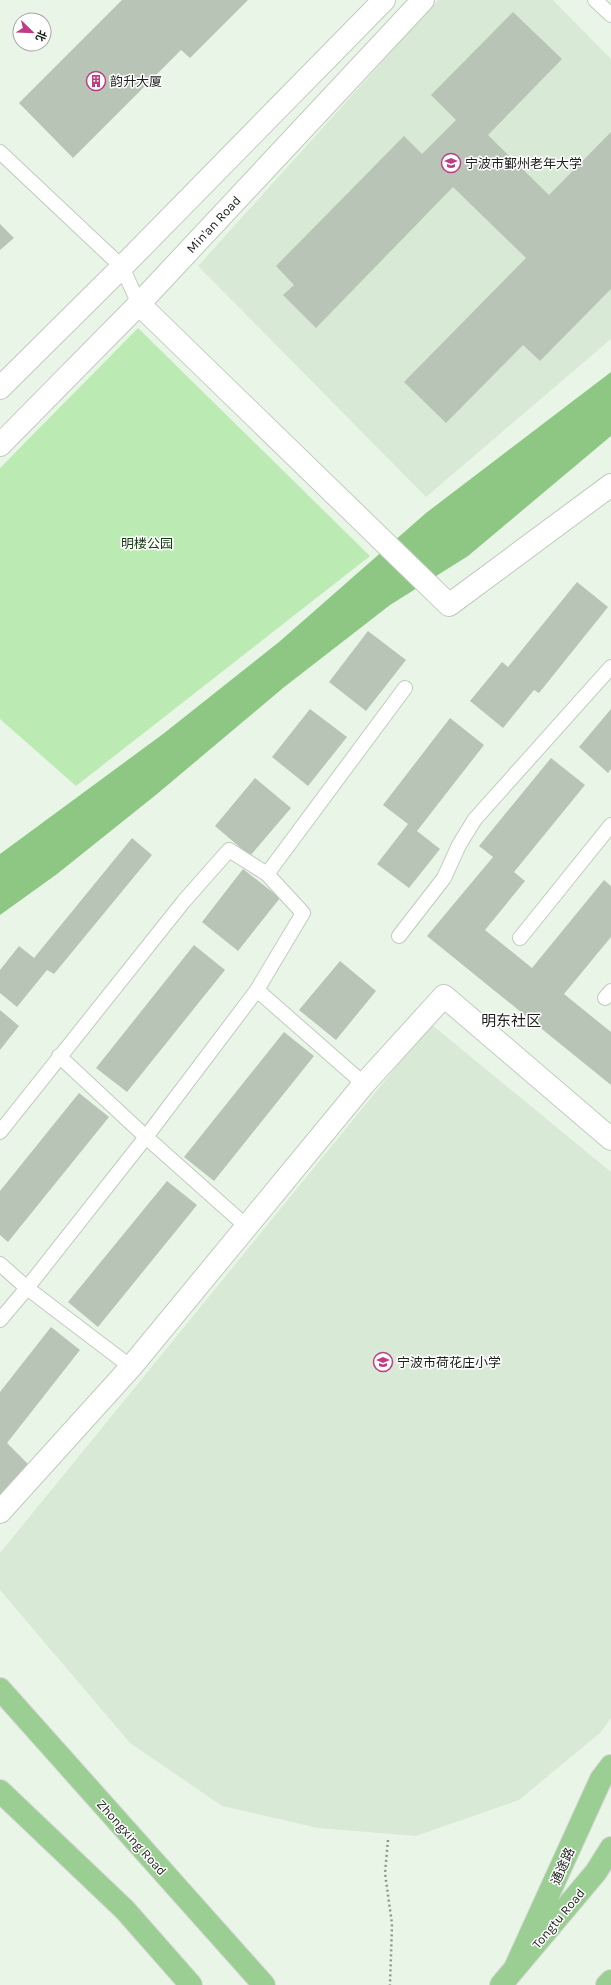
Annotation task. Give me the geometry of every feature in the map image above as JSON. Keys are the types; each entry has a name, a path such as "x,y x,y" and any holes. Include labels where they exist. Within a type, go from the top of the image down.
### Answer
{"main road":[{"name":"Zhongxing Road","path":"0,1689 264,1985"},
{"name":"通途路","path":"516,1968 601,1779 611,1766"},
{"path":"0,1791 125,1910 192,1985"},
{"name":"Tongtu Road","path":"501,1985 596,1872 611,1848"},
{"path":"608,1985 611,1981"}],"street":[{"path":"0,388 122,267 384,0"},
{"name":"Min'an Road","path":"0,445 139,304 423,0"},
{"path":"139,304 449,605 611,485"},
{"path":"0,1512 131,1367 364,1084 444,996 611,1139"}],"lane":[{"path":"595,0 610,13"},
{"path":"0,152 122,267 139,304"},
{"path":"399,936 444,878 458,846 475,819 611,667"},
{"path":"267,874 404,688"},
{"path":"520,938 610,830"},
{"path":"0,1132 59,1056 184,901 229,850 267,874 303,913 258,990 146,1138 0,1320"},
{"path":"258,990 364,1084"},
{"path":"59,1056 146,1138 246,1226"},
{"path":"0,1264 27,1288 131,1367"}],"path":[{"path":"388,1840 385,1873 392,1924 390,1985"}],"shaded area":[{"name":"宁波市鄞州老年大学","path":"438,0 553,0 611,59 611,339 426,497 198,266"},
{"path":"611,372 611,436 468,556 390,605 283,688 157,794 57,874 0,915 0,854 163,734 279,642 426,513"},
{"name":"宁波市荷花庄小学","path":"431,1024 611,1172 611,1718 600,1733 519,1800 416,1836 318,1828 222,1806 130,1743 0,1590 0,1553"}],"green space":[{"name":"明楼公园","path":"138,328 370,556 76,786 0,719 0,468"}],"building":[{"name":"韵升大厦","path":"122,0 248,0 190,58 181,50 73,158 19,103"},
{"path":"513,12 562,59 488,135 549,195 611,132 611,289 540,361 523,345 446,423 404,382 526,258 453,187 316,328 283,295 294,285 276,266 404,136 422,154 456,120 431,95"},
{"path":"0,224 14,238 0,250"},
{"path":"577,582 608,607 539,693 534,690 503,728 470,701 502,662 508,667"},
{"path":"368,631 406,660 366,711 329,682"},
{"path":"310,709 347,737 308,786 272,757"},
{"path":"611,709 611,769 608,773 579,747"},
{"path":"450,718 484,745 417,831 440,849 409,888 377,864 408,824 383,805"},
{"path":"551,758 585,785 514,872 525,881 485,930 532,968 604,880 611,886 611,937 564,994 611,1032 611,1085 427,936 493,857 479,846"},
{"path":"255,778 291,808 250,856 215,826"},
{"path":"132,838 152,855 54,974 47,970 17,1007 0,993 0,970 19,946 34,958"},
{"path":"243,869 280,898 238,951 202,922"},
{"path":"194,945 225,970 127,1092 96,1068"},
{"path":"340,961 376,991 336,1040 299,1010"},
{"path":"0,1010 19,1026 0,1050"},
{"path":"284,1032 314,1056 214,1181 184,1157"},
{"path":"79,1093 109,1117 8,1242 0,1235 0,1191"},
{"path":"167,1181 197,1205 98,1327 68,1302"},
{"path":"51,1327 80,1350 7,1443 30,1466 0,1497 0,1392"}],"place":[{"name":"韵升大厦","path":"96,81"},
{"name":"宁波市鄞州老年大学","path":"451,163"},
{"name":"宁波市荷花庄小学","path":"383,1362"}],"district":[{"name":"明东社区","path":"511,1021"}]}
